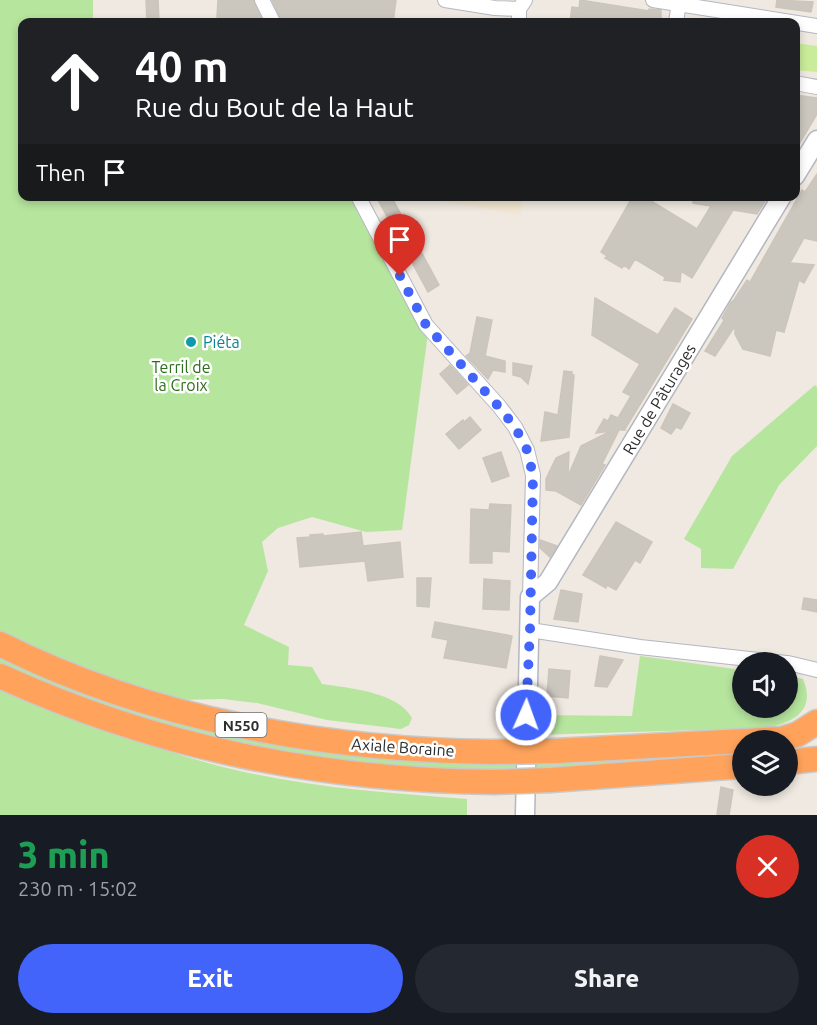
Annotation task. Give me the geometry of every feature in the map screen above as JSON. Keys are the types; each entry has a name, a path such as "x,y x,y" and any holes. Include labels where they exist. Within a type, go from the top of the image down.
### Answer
{"highway":[{"name":"Axiale Boraine","path":"0,644 93,684 168,707 263,730 384,748 494,752 555,751 782,739 798,734 817,722"},
{"name":"Axiale Boraine","path":"0,676 97,716 201,748 333,772 493,782 732,767"},
{"path":"798,761 817,759"}],"street":[{"path":"262,0 271,18"},
{"path":"445,0 521,10"},
{"path":"653,0 769,18"},
{"path":"677,18 679,3"},
{"path":"800,23 817,26"},
{"path":"800,84 817,87"},
{"path":"800,168 817,140"},
{"path":"361,201 426,325 515,427 527,450 533,475 525,815"},
{"name":"Rue de Pâturages","path":"530,597 548,582 779,201"},
{"path":"530,630 732,657"},
{"path":"798,667 815,672"}],"shaded area":[{"path":"442,201 522,201 520,215"}],"green space":[{"name":"Terril de la Croix","path":"0,0 93,0 93,18 18,18 18,201 366,201 429,325 402,530 366,532 312,517 278,528 262,542 268,571 244,625 289,647 288,665 312,667 322,684 384,697 396,702 412,718 409,725 401,729 327,720 257,703 223,699 177,700 96,675 0,633"},
{"path":"800,44 817,46 817,72 800,70"},
{"path":"815,385 817,387 817,446 779,485 733,569 701,568 701,549 684,539 732,456"},
{"path":"0,651 245,735 732,747 732,756 508,774 326,763 174,732 0,666"},
{"path":"640,656 732,669 732,718 794,718 767,728 535,735 537,715 632,716"},
{"path":"798,678 803,679 807,699 798,715"},
{"path":"0,687 110,730 223,767 283,780 375,792 467,799 467,815 0,815"}],"building":[{"path":"146,0 158,0 159,18 147,18"},
{"path":"218,0 253,0 261,18 217,18"},
{"path":"272,0 396,0 394,18 280,18"},
{"path":"580,0 649,11 649,9 661,10 661,18 571,18 572,7 579,8"},
{"path":"777,0 813,2 811,12 776,7"},
{"path":"800,96 817,98 817,114 800,143"},
{"path":"817,174 817,241 804,238 790,263 814,265 804,283 799,280 784,332 776,330 770,356 743,349 735,334 735,326 715,356 705,351 724,320 722,318 731,302 747,280 750,282 796,201 800,201 802,190 805,192"},
{"path":"379,201 394,201 439,285 428,292"},
{"path":"630,201 651,201 697,229 711,206 693,203 693,201 765,201 757,214 733,210 692,278 681,271 680,282 664,280 665,277 635,259 629,269 624,265 622,268 605,258 607,256 601,252"},
{"path":"595,298 658,335 675,308 692,319 625,429 621,427 625,430 619,430 602,464 605,465 581,505 556,491 546,490 546,479 556,458 569,452 568,476 581,446 611,431 596,433 604,419 608,421 611,415 618,418 631,396 623,392 640,364 592,335"},
{"path":"477,317 492,320 485,356 505,361 505,372 493,370 488,379 466,356 470,353"},
{"path":"513,363 532,366 528,384 521,377 513,375"},
{"path":"450,365 468,385 457,394 440,374"},
{"path":"564,371 572,372 574,375 569,437 541,441 545,412 558,415"},
{"path":"673,404 690,413 681,429 676,427 671,434 661,428"},
{"path":"470,417 481,430 459,449 446,434"},
{"path":"501,452 509,476 492,482 483,458"},
{"path":"490,504 511,505 509,552 492,551 492,563 470,563 471,509 489,510"},
{"path":"616,522 652,542 640,563 635,560 616,590 607,585 606,588 583,575"},
{"path":"361,532 363,546 400,542 403,577 368,581 365,561 300,567 297,538"},
{"path":"540,540 557,546 550,557 540,548"},
{"path":"417,578 431,578 429,607 417,606"},
{"path":"484,579 510,581 509,610 483,609"},
{"path":"561,590 582,594 578,622 554,619"},
{"path":"804,598 817,600 817,612 802,609"},
{"path":"435,622 512,636 506,668 444,658 448,640 432,637"},
{"path":"600,656 623,660 607,687 595,686"},
{"path":"549,669 570,671 568,698 547,696"},
{"path":"721,787 732,790 729,815 717,815"}],"place":[{"name":"Piéta","path":"191,342"}],"route":[{"path":"400,276 426,325 515,427 527,450 533,475 526,715"}]}
